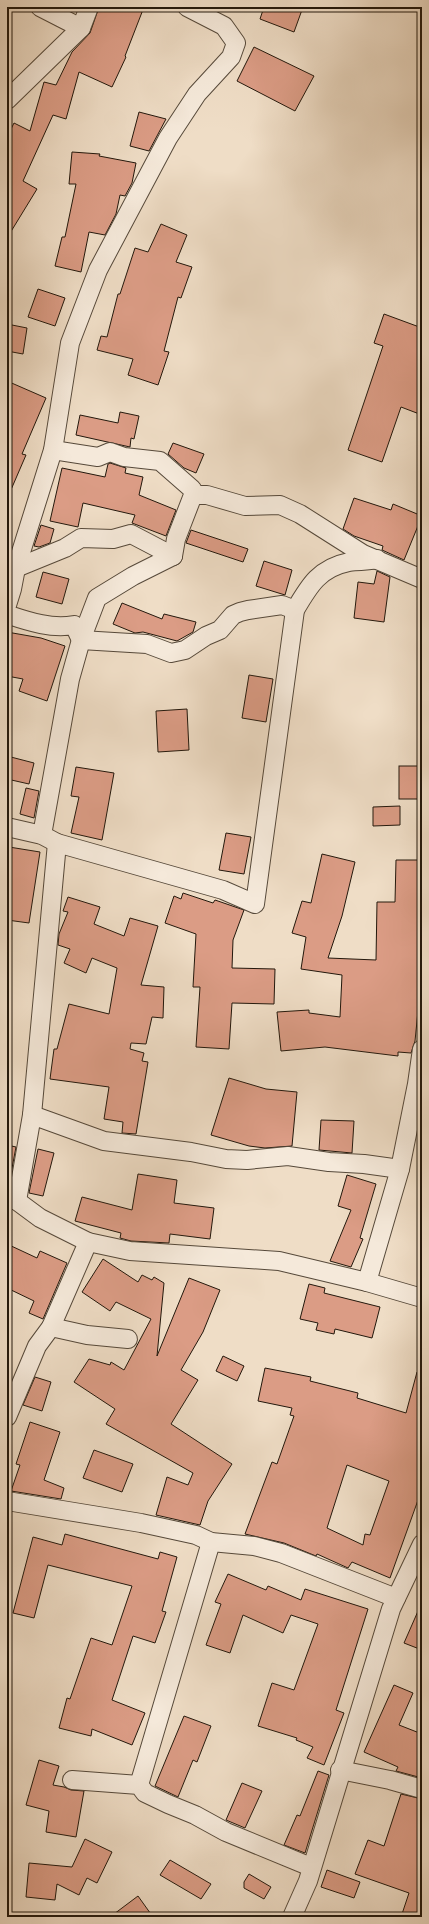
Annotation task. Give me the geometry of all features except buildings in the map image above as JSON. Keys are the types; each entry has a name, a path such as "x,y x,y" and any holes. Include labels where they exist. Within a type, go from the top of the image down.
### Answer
{"street":[{"path":"40,7 81,28"},
{"path":"7,100 81,28 89,7"},
{"path":"7,605 16,568 53,450 70,343 98,270 168,138 197,94 231,58 236,43 224,26 187,7"},
{"path":"53,450 98,457 110,452 124,457 160,461 192,489 193,495 176,539 173,556"},
{"path":"193,495 207,495 245,506 280,505 300,514 363,554 422,579"},
{"path":"16,568 65,548 81,538 113,539 131,534 173,556"},
{"path":"173,556 133,576 97,598 81,640 70,678 49,839 32,1115 12,1199 40,1218 88,1242 130,1251 279,1260 367,1282 422,1298"},
{"path":"7,827 223,890 255,904 295,610 311,582 324,572 333,567 350,562 368,562 377,559"},
{"path":"81,640 147,644 171,653 185,650 206,636 220,630 233,616 244,611 282,605 295,610"},
{"path":"7,612 9,616 36,624 64,626 74,624 81,640"},
{"path":"367,1282 400,1169 417,1084 422,1049"},
{"path":"32,1115 104,1141 191,1152 226,1159 247,1160 288,1156 329,1162 364,1164 400,1169"},
{"path":"7,1417 37,1346 51,1327 88,1242"},
{"path":"51,1327 87,1335 128,1339"},
{"path":"7,1501 141,1523 196,1535 211,1542 254,1546 281,1553 396,1598"},
{"path":"139,1785 211,1542"},
{"path":"292,1917 308,1881 340,1770 391,1609 422,1544"},
{"path":"340,1770 390,1780 422,1789"},
{"path":"72,1780 139,1785 145,1793 226,1832 311,1867"}]}
